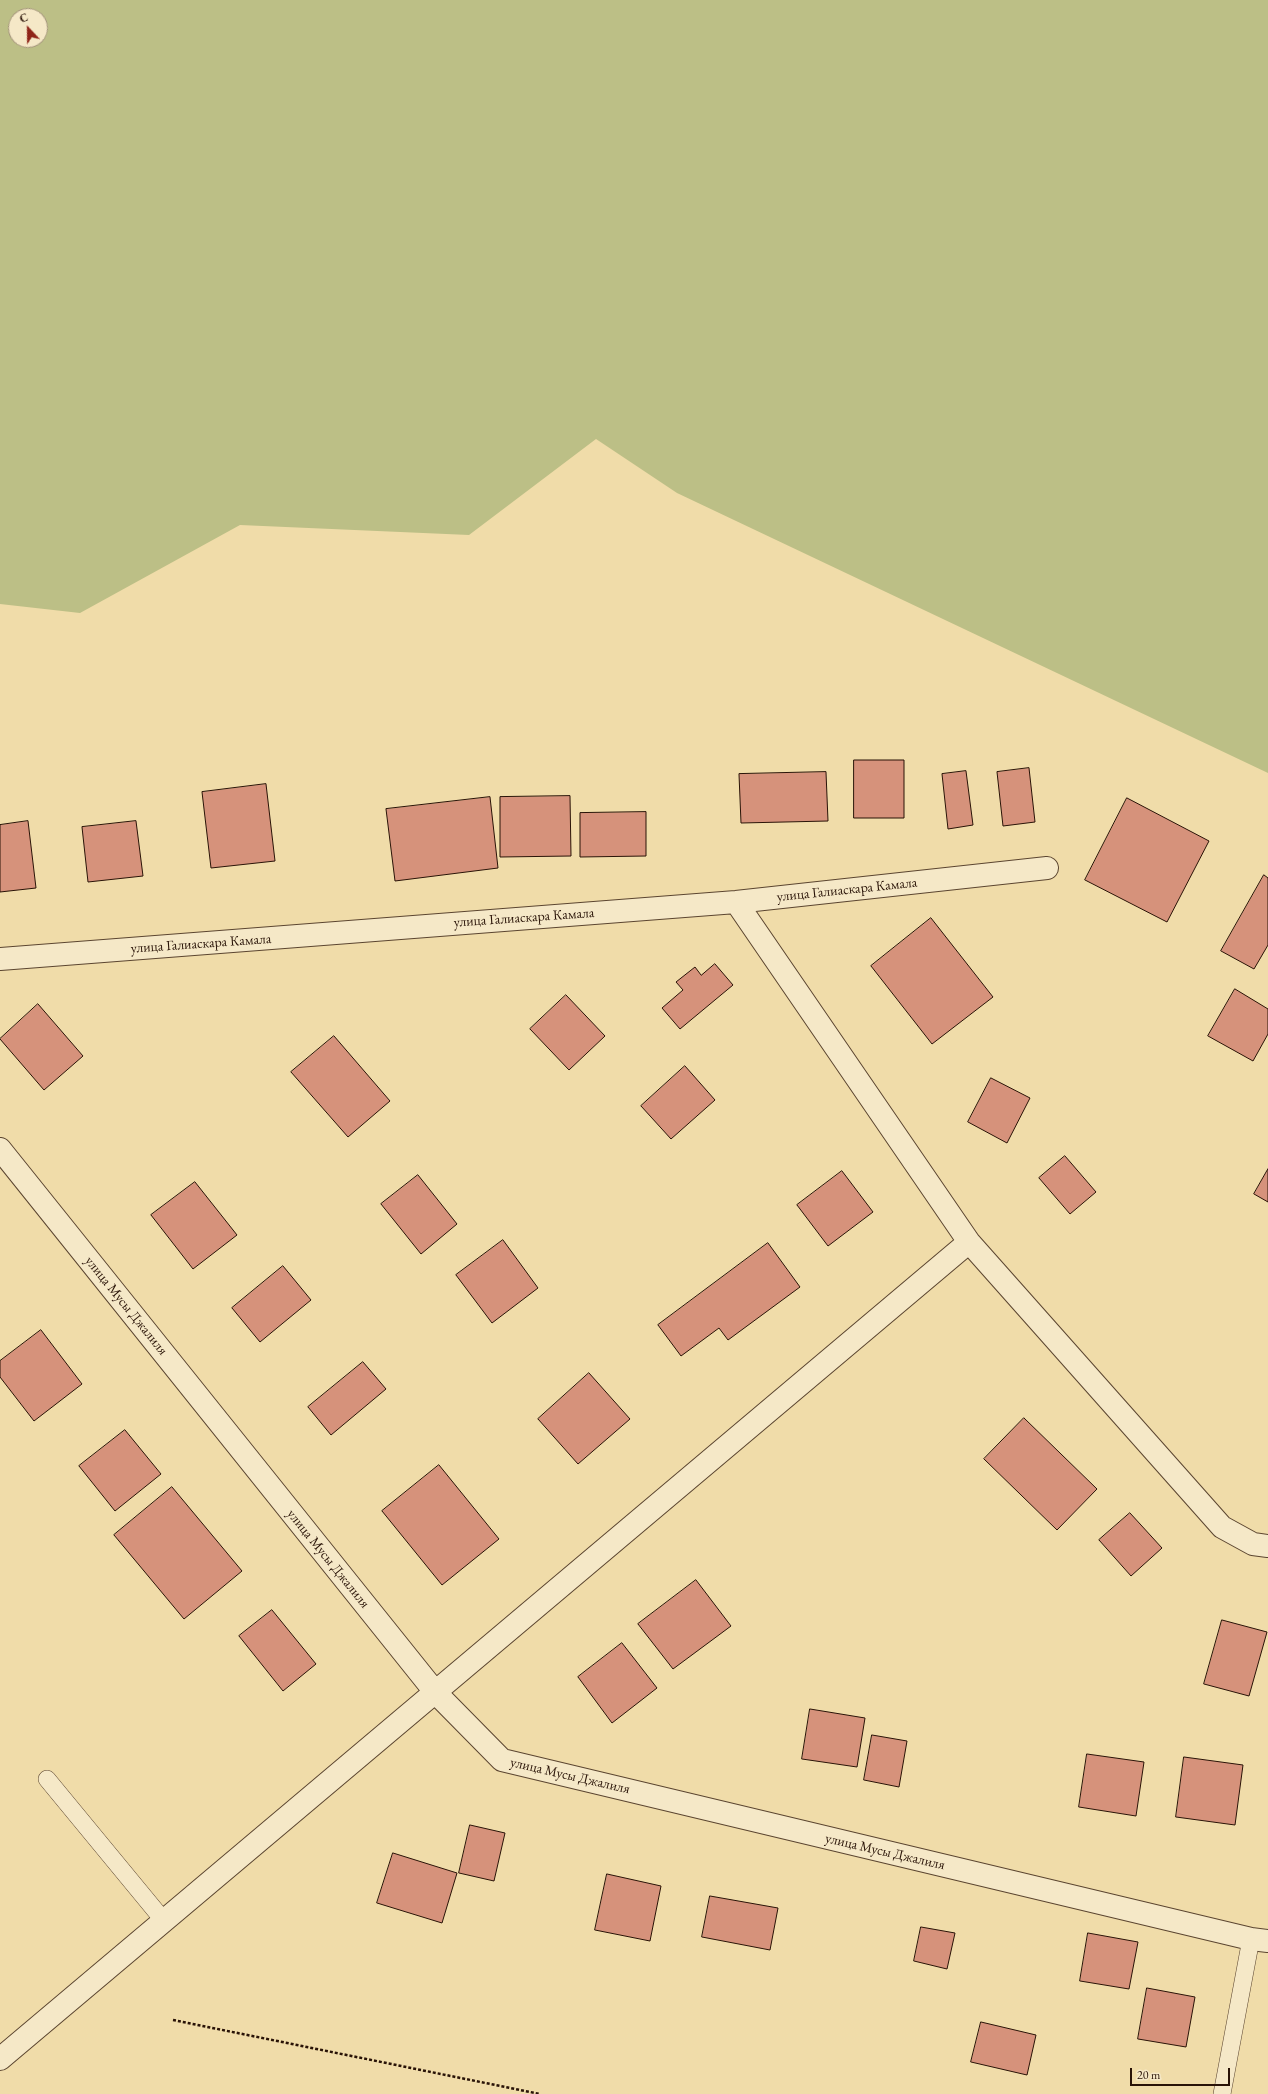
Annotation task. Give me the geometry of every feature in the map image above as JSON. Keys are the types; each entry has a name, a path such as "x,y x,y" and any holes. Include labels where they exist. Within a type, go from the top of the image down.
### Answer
{"street":[{"name":"улица Галиаскара Камала","path":"0,959 736,902 1048,868"},
{"path":"736,902 969,1242 1222,1527 1253,1544 1268,1546"},
{"name":"улица Мусы Джалиля","path":"0,1149 436,1693 502,1760 1259,1940"},
{"path":"0,2059 436,1693 969,1242"}],"lane":[{"path":"47,1779 164,1921"},
{"path":"1222,2094 1259,1940"}],"path":[{"path":"173,2020 540,2094"}],"green space":[{"path":"0,0 1268,0 1268,773 677,493 596,439 469,535 240,525 80,613 0,604"}],"building":[{"path":"854,760 904,760 904,818 854,818"},
{"path":"1029,768 1035,822 1003,826 997,772"},
{"path":"966,771 973,825 948,829 942,774"},
{"path":"826,772 828,821 741,823 739,774"},
{"path":"266,784 275,861 211,868 202,792"},
{"path":"570,796 571,856 500,857 500,797"},
{"path":"490,797 498,868 395,881 386,809"},
{"path":"1127,798 1209,841 1167,922 1085,880"},
{"path":"646,812 646,856 580,857 580,813"},
{"path":"28,821 36,888 0,892 0,825"},
{"path":"136,821 143,876 88,882 82,827"},
{"path":"1264,875 1268,878 1268,945 1254,969 1221,951"},
{"path":"931,918 993,997 932,1044 871,966"},
{"path":"715,964 733,985 680,1029 662,1008 683,990 676,982 695,967 701,975"},
{"path":"1235,989 1268,1009 1268,1034 1253,1061 1208,1036"},
{"path":"566,995 605,1036 569,1070 530,1029"},
{"path":"38,1004 83,1056 44,1090 0,1039"},
{"path":"334,1036 390,1101 348,1137 291,1072"},
{"path":"685,1066 715,1100 671,1139 641,1106"},
{"path":"991,1078 1030,1098 1007,1143 968,1122"},
{"path":"1065,1156 1096,1192 1070,1214 1039,1178"},
{"path":"1268,1169 1268,1202 1254,1194"},
{"path":"842,1171 873,1212 828,1246 797,1205"},
{"path":"418,1175 457,1224 421,1254 381,1204"},
{"path":"195,1182 237,1235 193,1269 151,1215"},
{"path":"503,1240 538,1288 492,1323 456,1275"},
{"path":"768,1243 800,1287 728,1340 719,1328 681,1356 658,1325"},
{"path":"283,1266 311,1300 260,1342 232,1308"},
{"path":"41,1330 82,1384 34,1421 0,1377 0,1361"},
{"path":"363,1362 386,1389 331,1435 308,1407"},
{"path":"589,1373 630,1419 578,1464 538,1419"},
{"path":"1024,1418 1097,1489 1057,1530 984,1459"},
{"path":"125,1430 161,1474 115,1511 79,1466"},
{"path":"439,1465 499,1539 442,1585 382,1511"},
{"path":"172,1487 242,1571 184,1619 114,1535"},
{"path":"1130,1513 1162,1548 1131,1576 1099,1540"},
{"path":"696,1580 731,1626 673,1669 638,1624"},
{"path":"272,1610 316,1664 283,1691 239,1636"},
{"path":"1222,1620 1267,1632 1249,1696 1204,1684"},
{"path":"622,1643 657,1688 612,1723 578,1677"},
{"path":"810,1709 865,1718 857,1767 802,1759"},
{"path":"872,1735 907,1741 899,1787 864,1780"},
{"path":"1087,1754 1144,1762 1136,1816 1079,1807"},
{"path":"1184,1757 1243,1765 1235,1825 1176,1817"},
{"path":"470,1825 505,1833 494,1881 459,1873"},
{"path":"393,1853 457,1873 442,1923 377,1903"},
{"path":"607,1874 661,1886 650,1941 595,1930"},
{"path":"710,1896 778,1908 770,1950 702,1937"},
{"path":"921,1927 955,1933 947,1969 914,1961"},
{"path":"1088,1933 1138,1942 1129,1989 1080,1981"},
{"path":"1147,1988 1195,1997 1186,2047 1138,2039"},
{"path":"981,2022 1036,2035 1027,2075 971,2062"}]}
